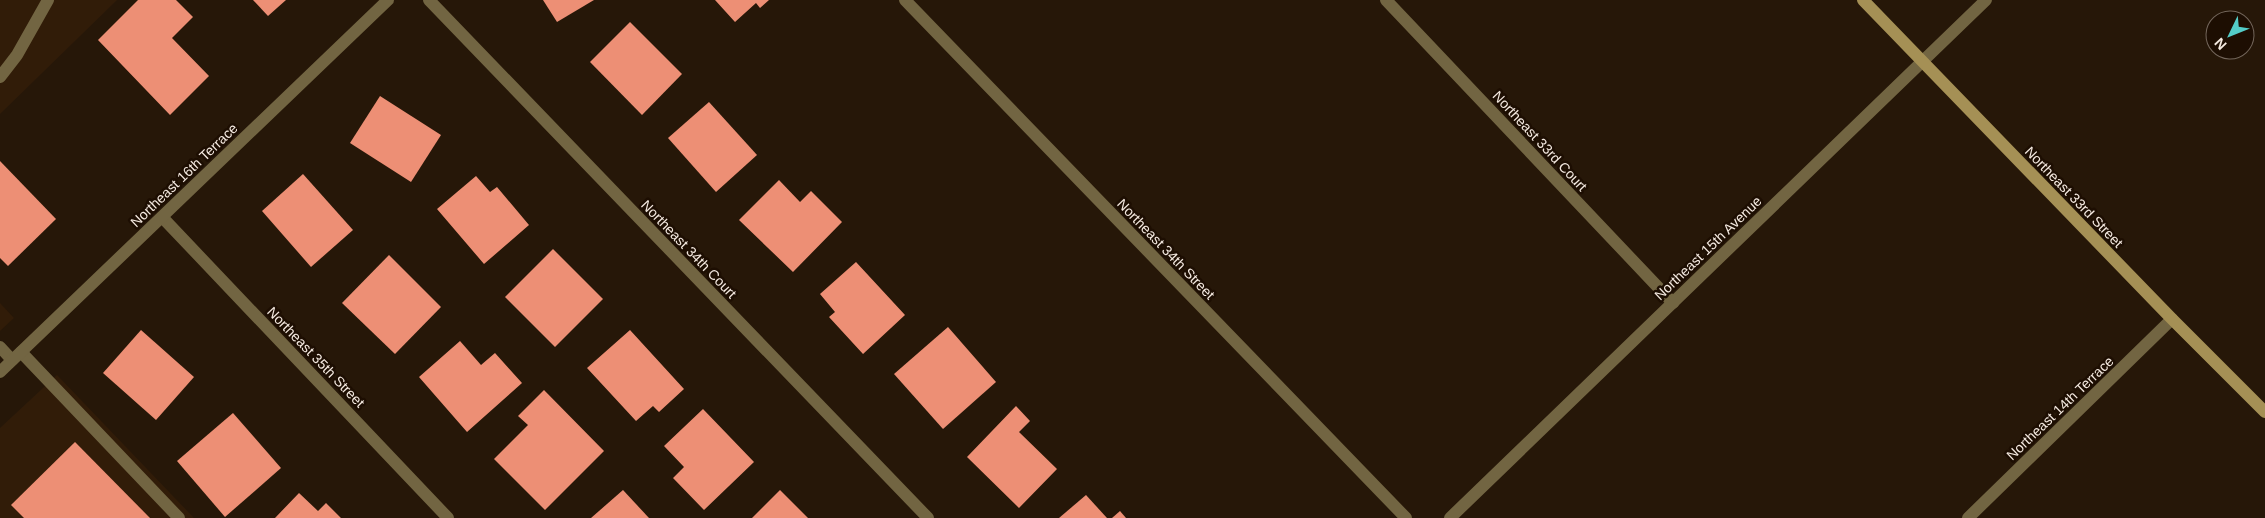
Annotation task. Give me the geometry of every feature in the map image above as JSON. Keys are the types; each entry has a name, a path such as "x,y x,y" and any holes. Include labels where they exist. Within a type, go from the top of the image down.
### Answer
{"street":[{"path":"0,77 17,55 48,0"},
{"name":"Northeast 16th Terrace","path":"0,372 388,0"},
{"name":"Northeast 34th Court","path":"429,0 928,518"},
{"name":"Northeast 34th Street","path":"905,0 1406,518"},
{"name":"Northeast 33rd Court","path":"1386,0 1673,302"},
{"name":"Northeast 33rd Street","path":"1863,0 2172,320 2265,412"},
{"name":"Northeast 15th Avenue","path":"1450,518 1986,0"},
{"name":"Northeast 35th Street","path":"162,217 448,518"},
{"name":"Northeast 14th Terrace","path":"1968,518 2172,320"},
{"path":"0,347 17,356 179,518"}],"shaded area":[{"path":"0,0 117,0 0,114"},
{"path":"0,303 14,318 0,331"},
{"path":"57,375 194,518 0,518 0,428"}],"building":[{"path":"138,0 176,0 193,17 172,38 209,76 170,115 98,40"},
{"path":"253,0 286,0 268,16"},
{"path":"543,0 594,0 557,22"},
{"path":"715,0 769,0 760,8 756,3 735,22"},
{"path":"630,22 682,74 642,115 590,62"},
{"path":"380,96 441,135 411,182 350,143"},
{"path":"709,102 757,155 716,192 668,138"},
{"path":"0,161 56,219 8,266 0,258"},
{"path":"303,174 353,230 311,267 262,211"},
{"path":"476,176 490,192 497,187 529,225 484,264 437,209"},
{"path":"779,180 800,202 811,191 842,222 793,272 739,220"},
{"path":"553,249 603,299 555,347 505,297"},
{"path":"389,255 441,307 395,354 342,303"},
{"path":"856,262 905,315 863,354 829,317 835,312 820,294"},
{"path":"948,327 996,382 943,429 894,374"},
{"path":"141,330 194,377 156,420 103,373"},
{"path":"630,330 684,389 659,412 653,406 636,421 587,368"},
{"path":"460,341 481,365 495,353 522,383 467,432 419,377"},
{"path":"544,390 604,451 545,510 494,459 528,425 518,416"},
{"path":"1016,406 1030,421 1019,432 1057,469 1019,508 967,457"},
{"path":"703,409 754,462 704,510 673,478 684,467 664,446"},
{"path":"233,413 281,468 225,517 177,461"},
{"path":"75,442 150,518 24,518 11,505"},
{"path":"623,490 649,518 591,518"},
{"path":"780,490 808,518 752,518"},
{"path":"299,493 318,511 326,503 341,518 275,518"},
{"path":"1086,495 1107,518 1059,518"},
{"path":"1120,511 1126,518 1112,518"}]}
